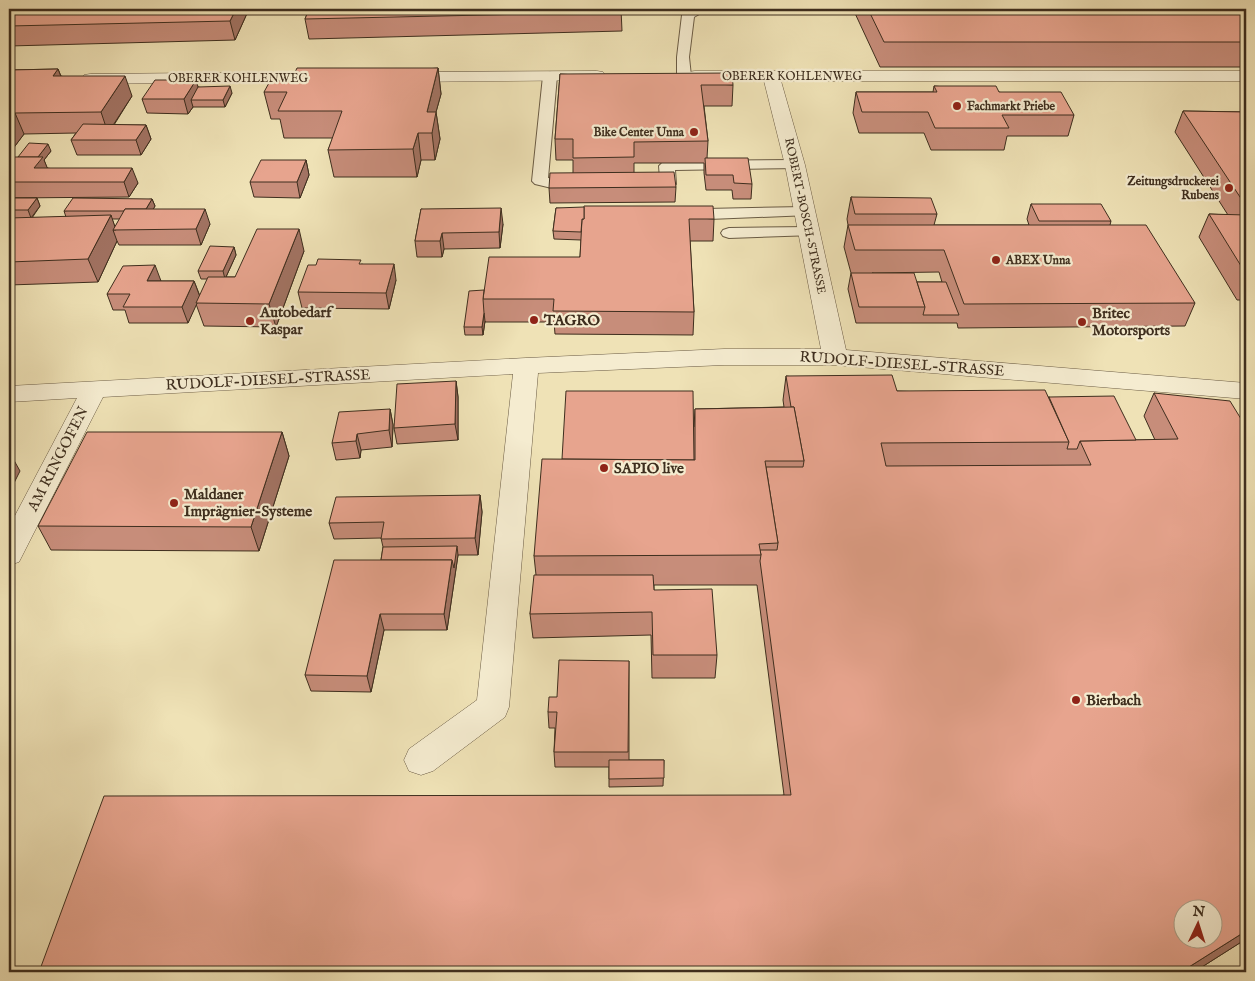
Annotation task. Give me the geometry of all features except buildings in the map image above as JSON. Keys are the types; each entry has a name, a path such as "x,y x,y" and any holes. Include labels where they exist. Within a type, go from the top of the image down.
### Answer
{"street":[{"path":"387,77 617,76"},
{"name":"OBERER KOHLENWEG","path":"665,76 1246,76"},
{"name":"ROBERT-BOSCH-STRASSE","path":"771,76 795,165 835,357"},
{"name":"OBERER KOHLENWEG","path":"69,79 348,77"},
{"name":"RUDOLF-DIESEL-STRASSE","path":"9,394 724,357 835,357 1246,391"},
{"path":"421,760 493,707 526,366"},
{"name":"AM RINGOFEN","path":"9,554 94,390"}],"lane":[{"path":"684,76 683,58 688,15 702,9"},
{"path":"550,76 540,181 560,185 589,184"},
{"path":"638,184 668,184 667,166 795,165"},
{"path":"666,221 692,220 705,214 804,212"},
{"path":"729,233 809,232"}],"place":[{"name":"Fachmarkt Priebe","path":"957,106"},
{"name":"Bike Center Unna","path":"694,132"},
{"name":"Zeitungsdruckerei Rubens","path":"1229,188"},
{"name":"ABEX Unna","path":"996,260"},
{"name":"TAGRO","path":"534,320"},
{"name":"Autobedarf Kaspar","path":"250,321"},
{"name":"Britec Motorsports","path":"1082,322"},
{"name":"SAPIO live","path":"604,468"},
{"name":"Maldaner Imprägnier-Systeme","path":"174,503"},
{"name":"Bierbach","path":"1076,700"}]}
